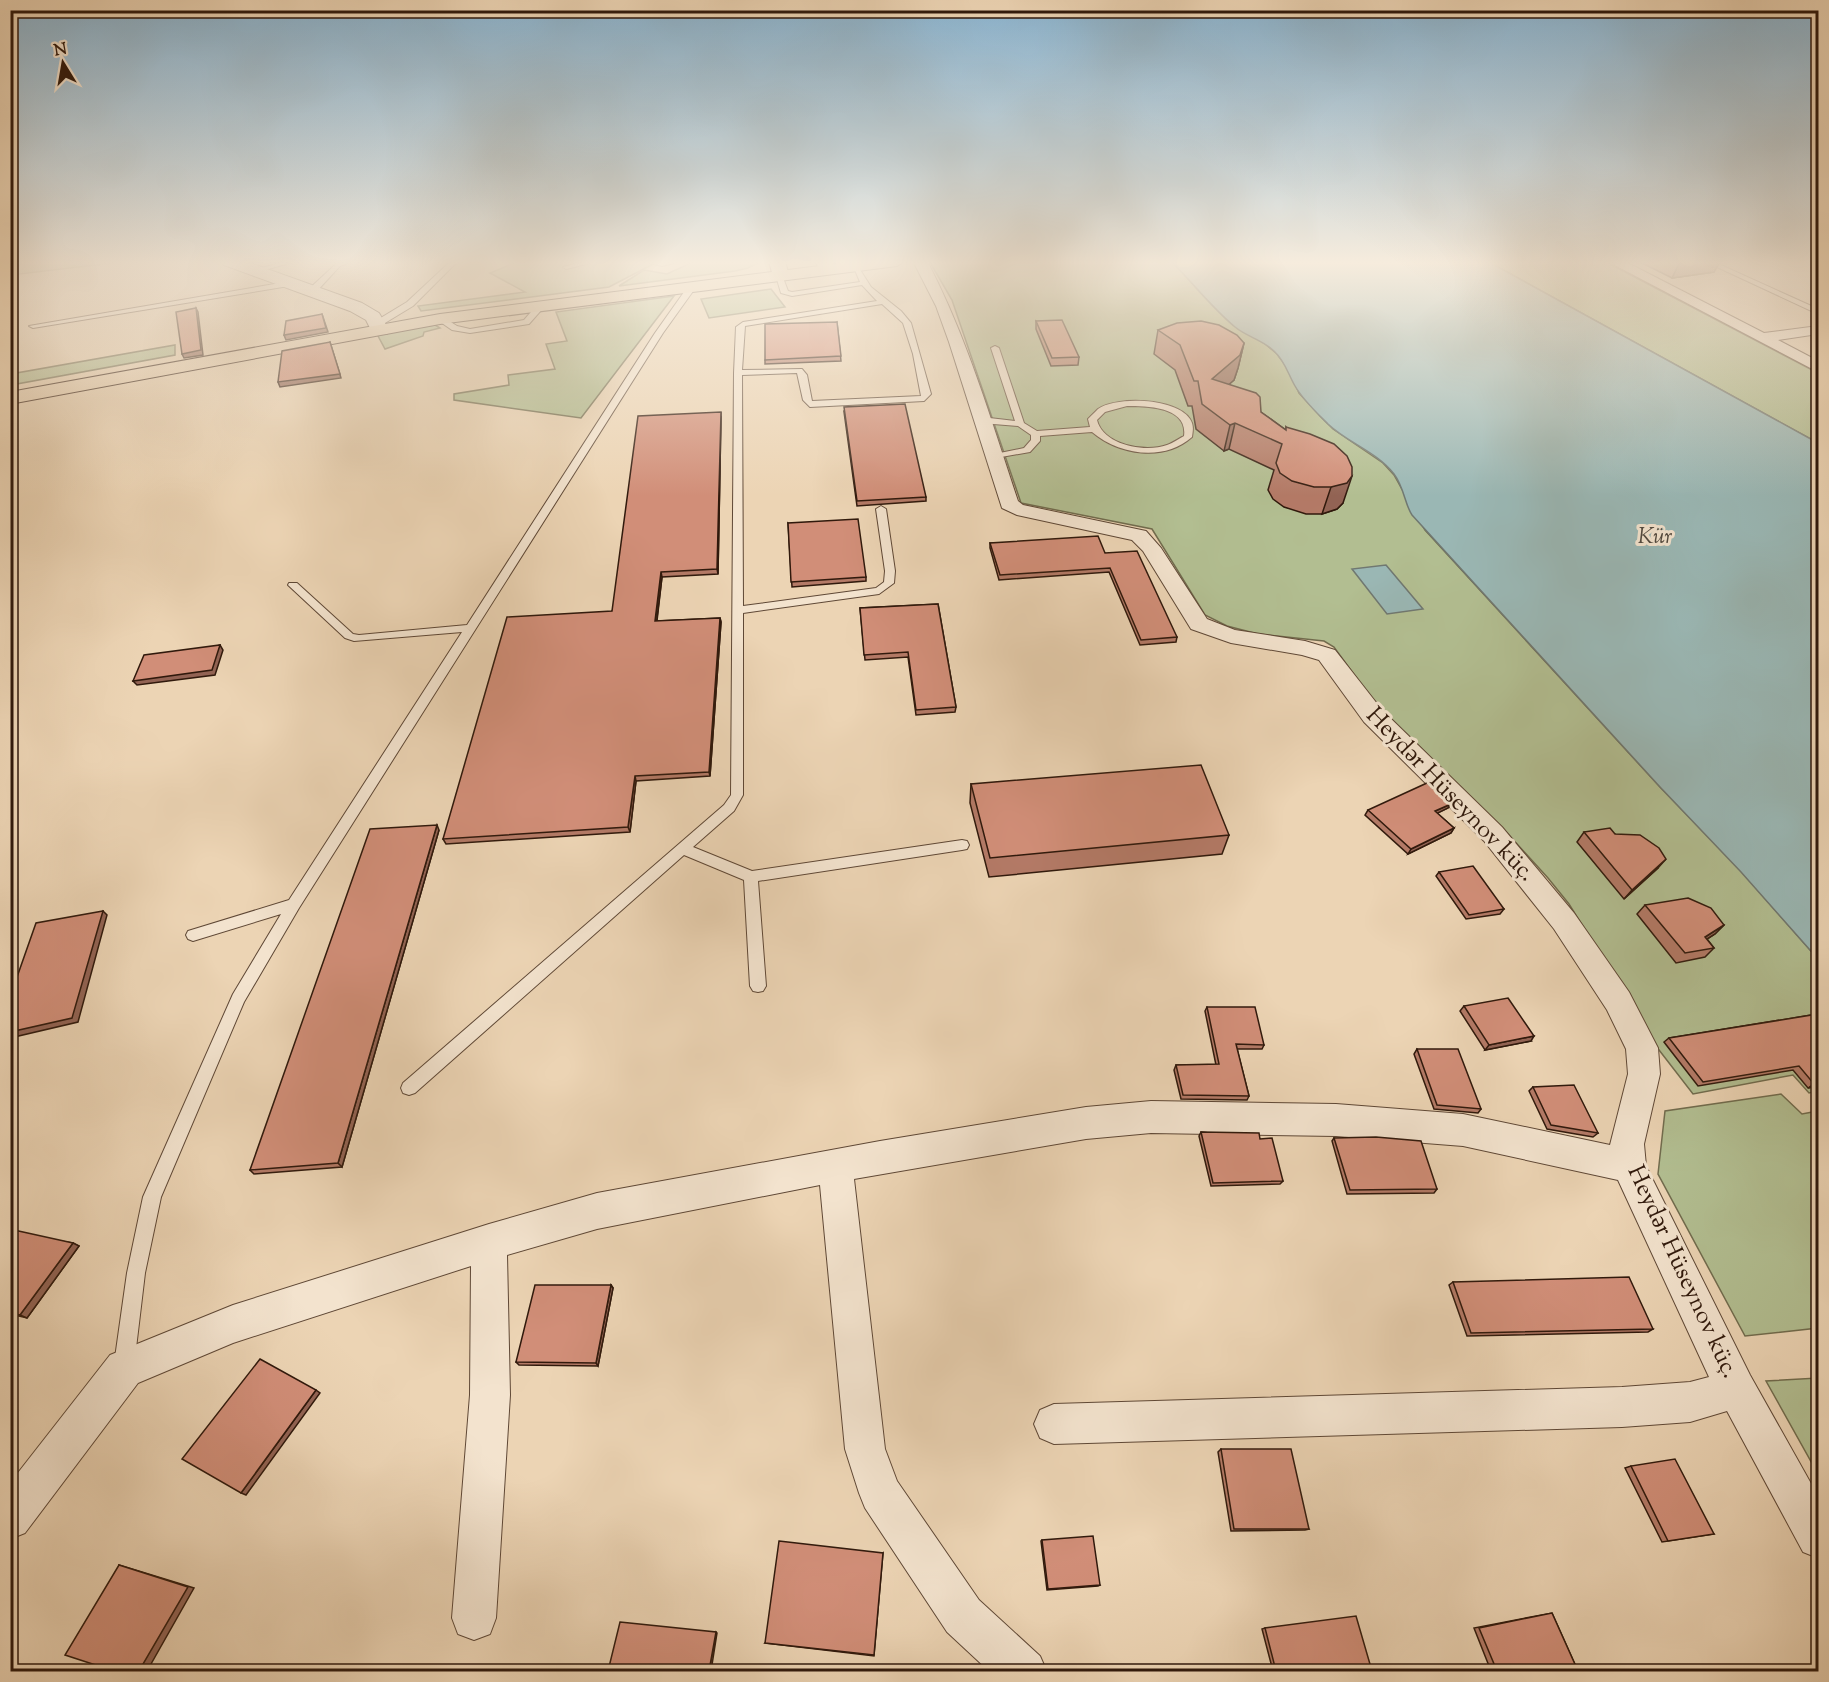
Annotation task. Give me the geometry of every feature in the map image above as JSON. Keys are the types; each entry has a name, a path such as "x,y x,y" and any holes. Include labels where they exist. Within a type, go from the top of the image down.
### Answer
{"main road":[{"path":"10,390 305,339"},
{"path":"10,398 313,339"}],"street":[{"name":"Heydər Hüseynov küç.","path":"954,339 1009,504 1017,509 1139,535 1146,541 1199,624 1212,631 1231,636 1305,648 1327,655 1372,716 1493,834 1564,921 1618,1001 1642,1048 1644,1074 1627,1144 1629,1166 1646,1206 1736,1389 1818,1538"},
{"path":"1765,339 1818,366"},
{"path":"10,1518 124,1369 233,1324 489,1242 597,1211 835,1166 1086,1123 1151,1118 1336,1120 1463,1130 1629,1166"},
{"path":"835,1166 865,1449 880,1493 963,1616 1024,1671"},
{"path":"474,1618 490,1395 489,1242"},
{"path":"1054,1424 1622,1407 1690,1402 1736,1389"}],"lane":[{"path":"124,1369 136,1273 152,1197 196,1091 238,999 294,904 656,339"},
{"path":"409,1088 729,808 737,795 739,339"},
{"path":"738,373 799,371 803,375 807,400 810,404 924,398 927,394 912,339"},
{"path":"994,348 1020,424"},
{"path":"981,420 1020,424 1035,434 1093,429 1110,443 1139,450 1170,448 1188,437 1191,430 1188,422 1171,409 1157,405 1127,403 1102,409 1091,422 1093,429"},
{"path":"993,457 1026,450 1036,441 1035,434"},
{"path":"739,610 879,591 889,583 890,571 881,509"},
{"path":"293,585 349,636 358,639 370,640 469,628"},
{"path":"683,849 751,877 962,845"},
{"path":"751,877 758,986"},
{"path":"193,935 294,904"}],"green space":[{"path":"380,339 413,339 385,349"},
{"path":"641,339 581,418 454,400 454,394 509,385 508,375 555,369 546,344 567,341"},
{"path":"965,339 1258,339 1264,343 1277,354 1289,370 1299,393 1320,416 1333,429 1383,463 1394,475 1425,530 1660,787 1741,871 1818,959 1818,1091 1809,1093 1793,1075 1693,1094 1649,1037 1637,1013 1569,904 1507,833 1374,702 1334,647 1324,641 1258,634 1227,626 1205,615 1152,529 1021,503"},
{"path":"1630,339 1754,339 1818,373 1818,443"},
{"path":"175,345 175,355 11,385 11,374"},
{"path":"1781,1094 1802,1114 1818,1111 1818,1328 1745,1336 1658,1174 1665,1111"},
{"path":"1818,1378 1818,1474 1766,1381"}],"water":[{"name":"Kür","path":"1257,339 1630,339 1818,443 1818,959 1741,872 1660,787 1412,515 1397,479 1387,466 1328,424 1298,391 1278,355"},
{"path":"1386,565 1423,609 1387,614 1352,569"}],"building":[{"path":"180,339 200,339 201,350 182,354"},
{"path":"765,339 839,339 841,356 765,360"},
{"path":"1044,339 1071,339 1079,357 1052,358"},
{"path":"1172,339 1241,339 1244,343 1240,355 1212,379 1256,393 1260,397 1261,412 1286,430 1286,427 1334,444 1347,456 1352,467 1352,476 1347,483 1331,487 1314,487 1292,481 1280,473 1276,463 1282,444 1235,423 1230,425 1202,404 1198,381 1194,381 1180,345"},
{"path":"330,342 340,374 278,382 282,351"},
{"path":"905,404 926,497 857,501 844,407"},
{"path":"721,412 717,569 661,572 655,621 720,618 709,772 635,776 628,827 443,839 507,617 612,611 638,416"},
{"path":"858,519 866,577 791,582 788,523"},
{"path":"1098,536 1105,553 1137,551 1177,637 1141,640 1110,568 1000,575 990,543"},
{"path":"938,604 956,707 916,710 908,652 864,655 860,608"},
{"path":"220,645 212,670 133,681 144,655"},
{"path":"1201,765 1229,835 990,858 971,784"},
{"path":"1427,783 1451,804 1435,811 1454,828 1411,849 1368,810"},
{"path":"437,825 338,1163 250,1170 370,829"},
{"path":"1610,828 1615,834 1640,835 1659,848 1666,859 1632,890 1584,832"},
{"path":"1473,866 1504,909 1469,915 1439,872"},
{"path":"1688,898 1711,908 1724,925 1705,937 1714,948 1685,953 1645,905"},
{"path":"103,911 72,1018 10,1032 10,997 36,923"},
{"path":"1508,998 1534,1036 1489,1045 1464,1006"},
{"path":"1207,1007 1255,1007 1264,1045 1236,1044 1249,1096 1183,1095 1176,1065 1219,1064"},
{"path":"1818,1014 1818,1083 1814,1084 1799,1066 1703,1082 1669,1038"},
{"path":"1417,1049 1458,1049 1481,1109 1437,1105"},
{"path":"1574,1085 1598,1133 1551,1125 1533,1087"},
{"path":"1201,1132 1259,1133 1260,1139 1272,1138 1283,1181 1213,1183"},
{"path":"1376,1137 1421,1141 1437,1189 1350,1190 1334,1138"},
{"path":"14,1230 73,1243 20,1315 10,1313 10,1233"},
{"path":"1629,1277 1653,1329 1471,1333 1453,1282"},
{"path":"535,1285 611,1285 596,1363 516,1362"},
{"path":"260,1359 316,1390 241,1493 182,1459"},
{"path":"1221,1449 1291,1449 1309,1529 1234,1529"},
{"path":"1675,1459 1714,1534 1668,1541 1631,1466"},
{"path":"1093,1536 1100,1585 1048,1589 1042,1540"},
{"path":"779,1541 883,1553 874,1655 765,1643"},
{"path":"119,1565 188,1587 139,1671 114,1671 65,1655"},
{"path":"1552,1613 1578,1671 1497,1671 1479,1628"},
{"path":"1356,1616 1372,1671 1276,1671 1265,1628"},
{"path":"620,1622 716,1632 709,1671 608,1671"}]}
